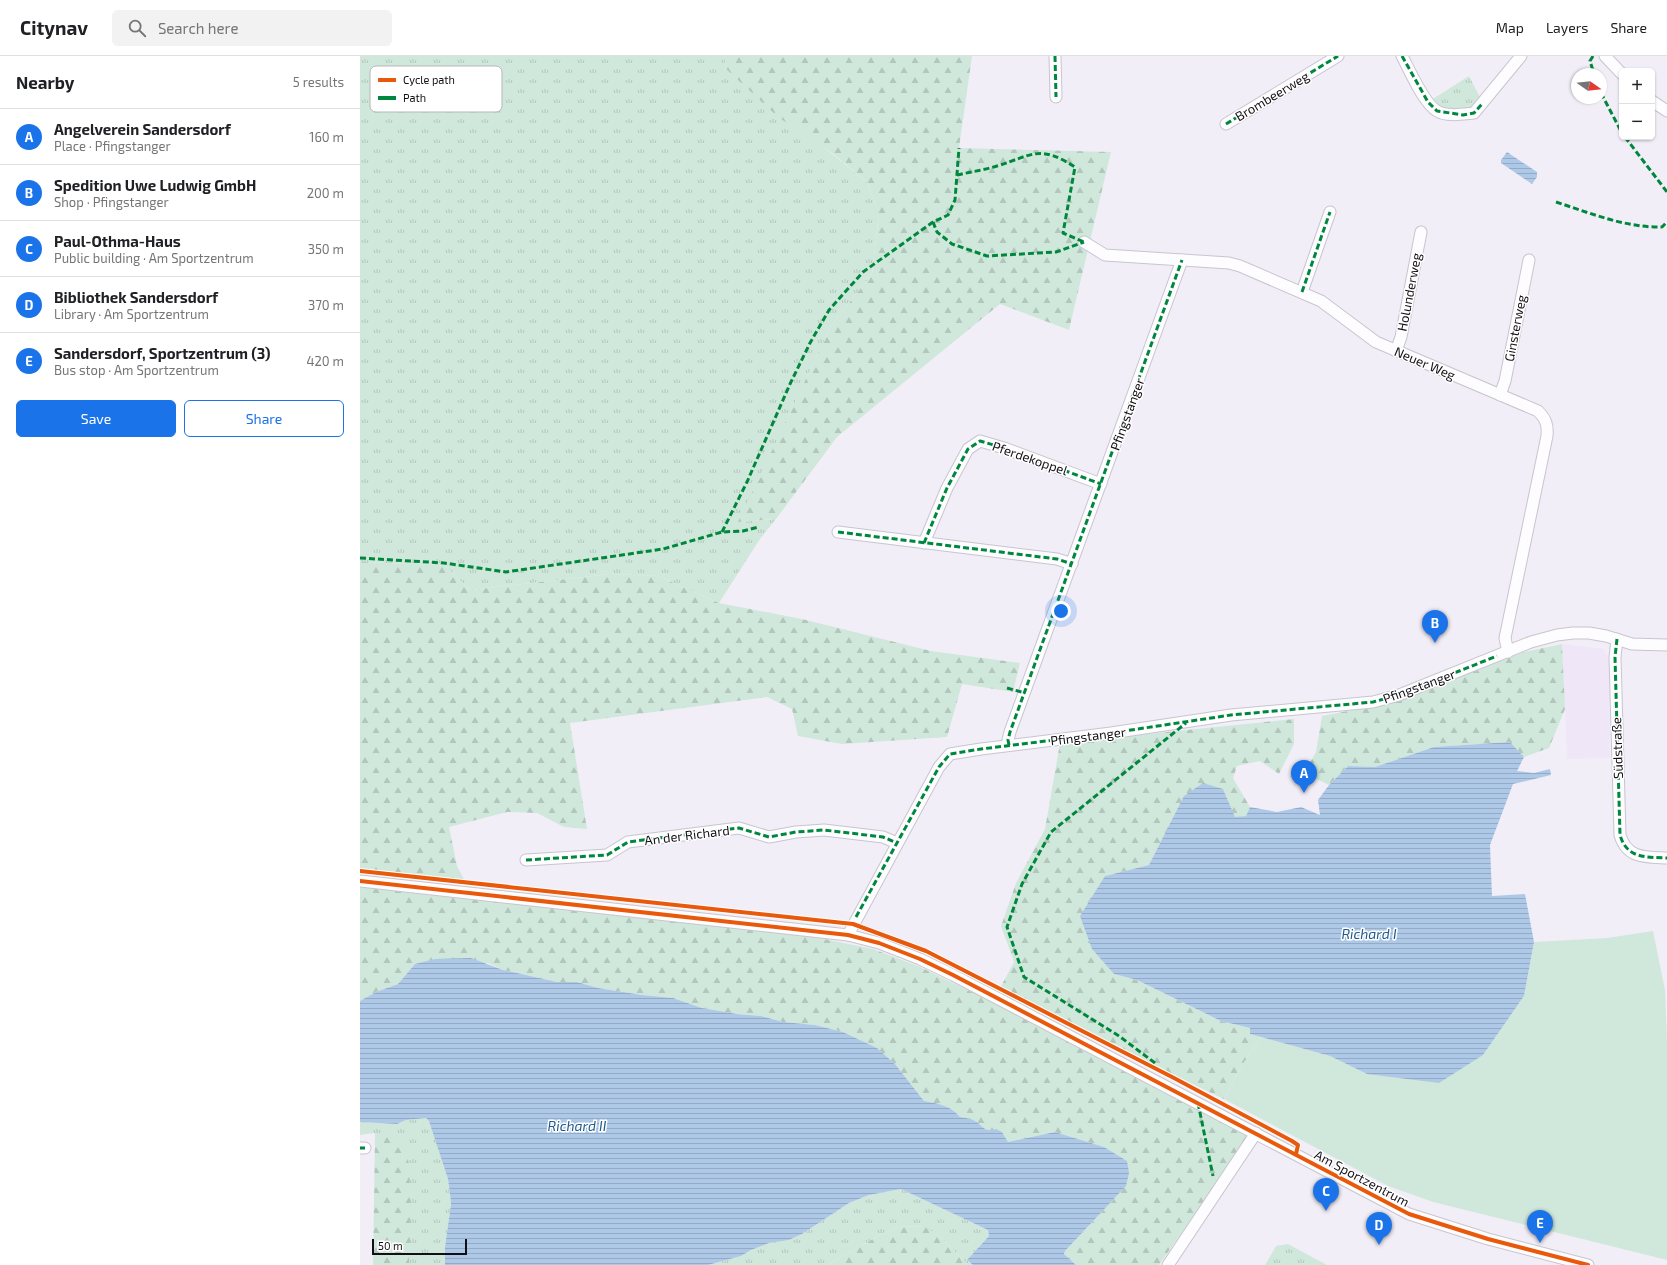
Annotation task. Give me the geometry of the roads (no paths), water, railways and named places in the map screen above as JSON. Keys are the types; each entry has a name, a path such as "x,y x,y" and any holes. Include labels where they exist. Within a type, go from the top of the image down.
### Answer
{"street":[{"path":"1055,56 1056,97"},
{"name":"Brombeerweg","path":"1226,124 1338,56"},
{"path":"1402,56 1428,102 1437,112 1463,115 1474,113 1522,56"},
{"path":"1605,56 1619,71"},
{"path":"1655,103 1667,111"},
{"path":"1302,292 1330,212"},
{"name":"Holunderweg","path":"1396,351 1421,232"},
{"name":"Neuer Weg","path":"1084,242 1105,254 1234,264 1321,301 1366,336 1396,351 1538,411 1547,422 1548,429 1505,638 1508,652"},
{"name":"Pfingstanger","path":"1182,260 1010,732 1008,740 1009,745 1111,733 1239,714 1373,702 1399,695 1531,642 1573,633 1589,633 1632,644 1667,645"},
{"name":"Ginsterweg","path":"1500,395 1505,381 1529,260"},
{"name":"Pferdekoppel","path":"924,543 947,488 968,449 980,441 1004,448 1101,484"},
{"path":"838,532 1056,559 1072,564"},
{"name":"Südstraße","path":"1617,639 1615,657 1620,836 1623,846 1631,853 1643,856 1667,858"},
{"path":"848,935 897,843 945,758 956,753 1009,745"},
{"name":"An der Richard","path":"526,860 608,855 628,842 739,828 769,836 824,830 883,837 897,843"},
{"name":"Am Sportzentrum","path":"360,881 848,935 879,943 920,959 1409,1214 1488,1239 1588,1265"},
{"path":"1168,1265 1256,1133"}],"water":[{"path":"1507,152 1537,172 1537,177 1532,184 1501,163 1501,160"},
{"name":"Richard I","path":"1510,742 1524,757 1517,771 1534,773 1550,769 1551,775 1513,784 1490,845 1492,896 1525,894 1534,942 1524,996 1483,1055 1439,1083 1367,1074 1330,1056 1250,1034 1250,1028 1221,1021 1137,980 1114,974 1092,949 1080,916 1105,876 1149,865 1184,796 1203,783 1223,789 1235,817 1246,816 1250,807 1277,812 1301,807 1320,815 1318,800 1329,785 1348,766 1375,767 1434,747"},
{"name":"Richard II","path":"471,958 503,970 557,982 577,982 598,988 673,998 702,1008 737,1014 761,1016 783,1022 815,1025 843,1032 877,1048 895,1064 924,1101 948,1107 960,1117 972,1119 985,1129 996,1129 1002,1132 1008,1142 1055,1132 1104,1147 1127,1161 1129,1173 1126,1186 1065,1251 1064,1254 1076,1265 973,1265 967,1260 989,1236 988,1230 901,1189 869,1195 849,1203 802,1234 789,1240 769,1243 751,1250 741,1256 708,1265 445,1265 445,1247 451,1204 450,1194 448,1179 429,1121 426,1118 406,1120 397,1124 360,1122 360,1001 376,992 398,984 415,964 435,959"}],"place":[{"name":"Spedition Uwe Ludwig GmbH","path":"1435,643"},
{"name":"Angelverein Sandersdorf","path":"1304,793"},
{"name":"Paul-Othma-Haus","path":"1326,1211"},
{"name":"Sandersdorf, Sportzentrum (3)","path":"1540,1243"},
{"name":"Bibliothek Sandersdorf","path":"1379,1245"}]}
